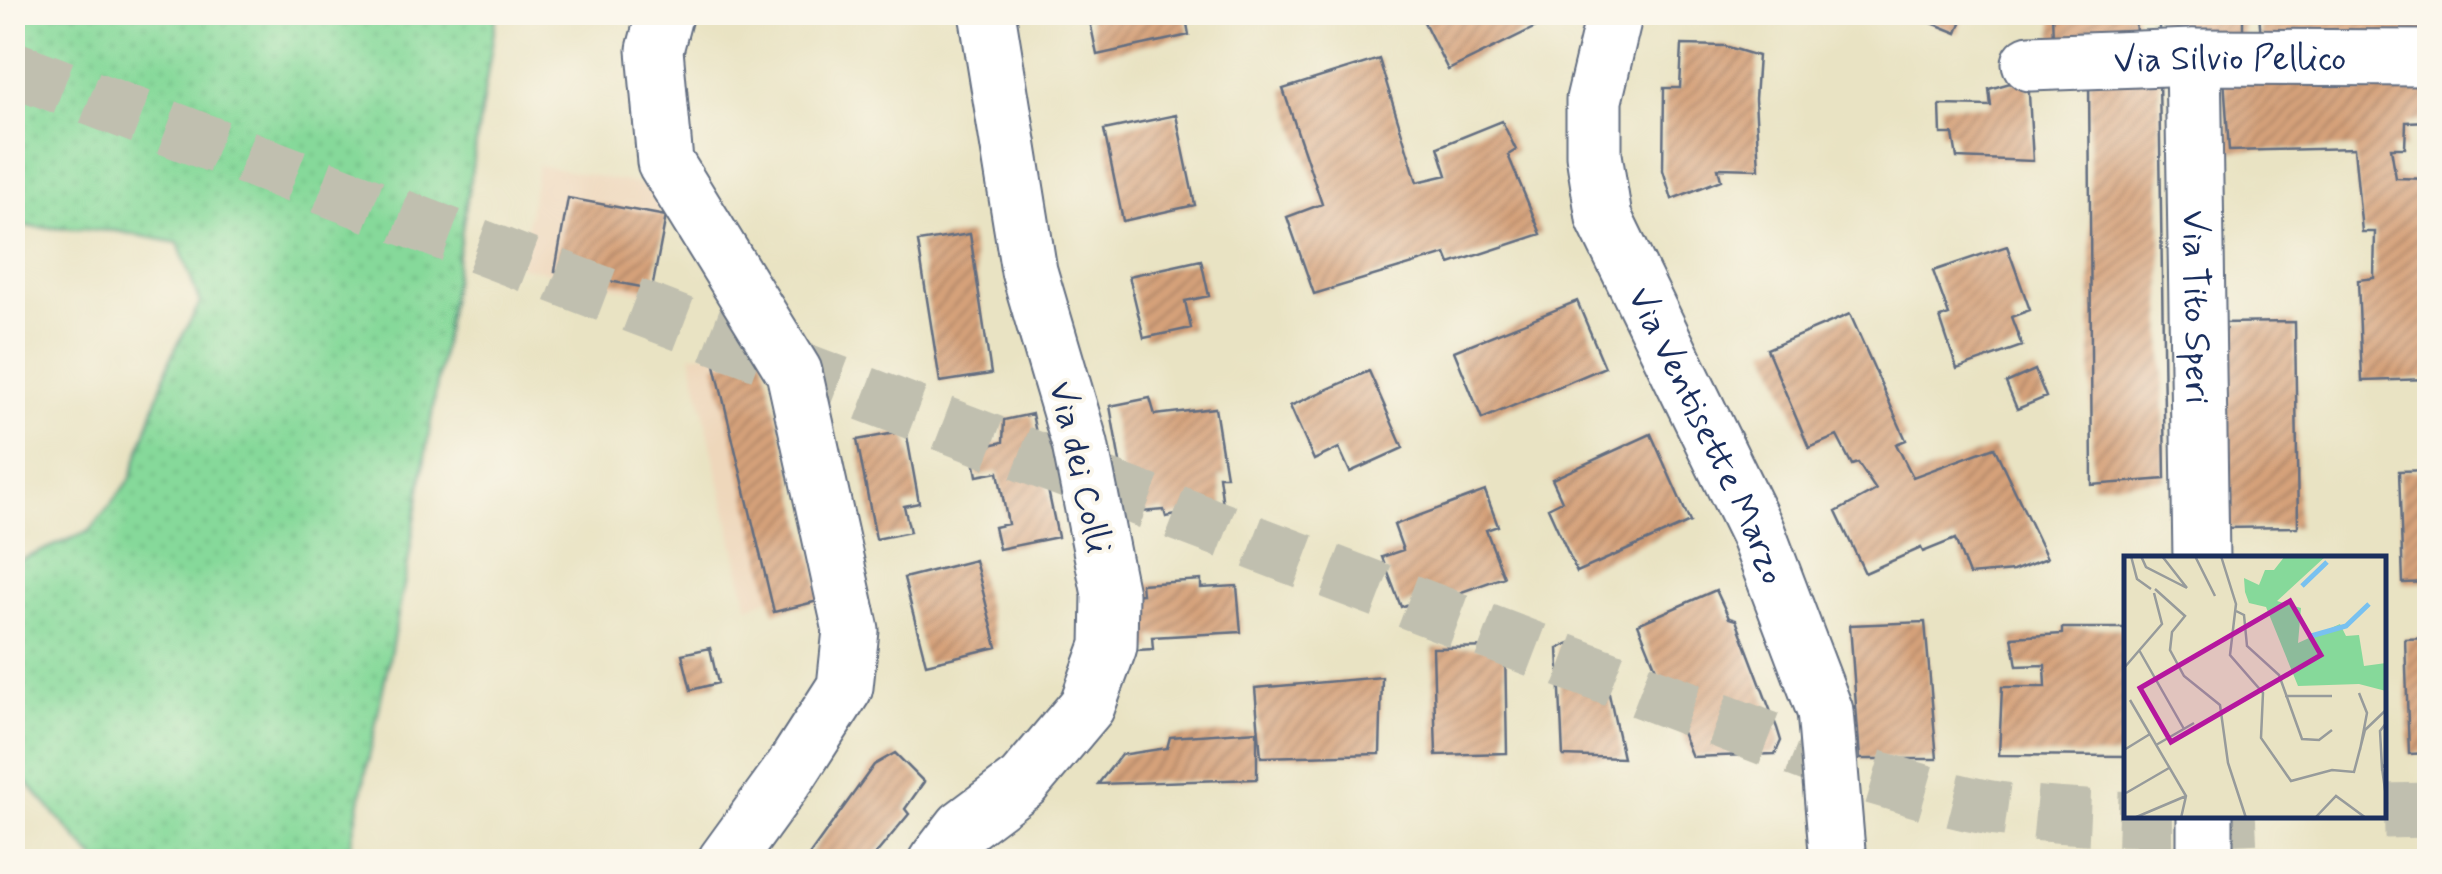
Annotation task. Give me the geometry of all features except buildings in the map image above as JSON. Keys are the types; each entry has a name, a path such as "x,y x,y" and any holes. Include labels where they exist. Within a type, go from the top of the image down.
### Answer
{"street":[{"path":"665,12 655,50 665,162 794,372 851,630 845,687 792,771 725,862"},
{"name":"Via dei Colli","path":"936,862 963,827 1023,782 1087,706 1109,646 1110,594 1080,444 1029,271 987,12"},
{"name":"Via Ventisette Marzo","path":"1614,12 1594,100 1594,155 1604,218 1757,532 1824,711 1838,862"},
{"name":"Via Silvio Pellico","path":"2030,62 2192,57 2430,58"},
{"name":"Via Tito Speri","path":"2192,57 2201,556"},
{"path":"2205,819 2205,862"}],"shaded area":[{"path":"538,165 663,189 644,293 519,266"},
{"path":"758,344 818,579 748,607 691,355"}],"green space":[{"path":"13,12 497,13 406,575 348,861 97,861 13,767 13,563 90,531 130,480 171,357 200,303 178,243 116,231 13,226"}],"tunnel":[{"path":"12,68 1855,772 1997,809 2124,819"},
{"path":"2387,811 2430,810"}]}
